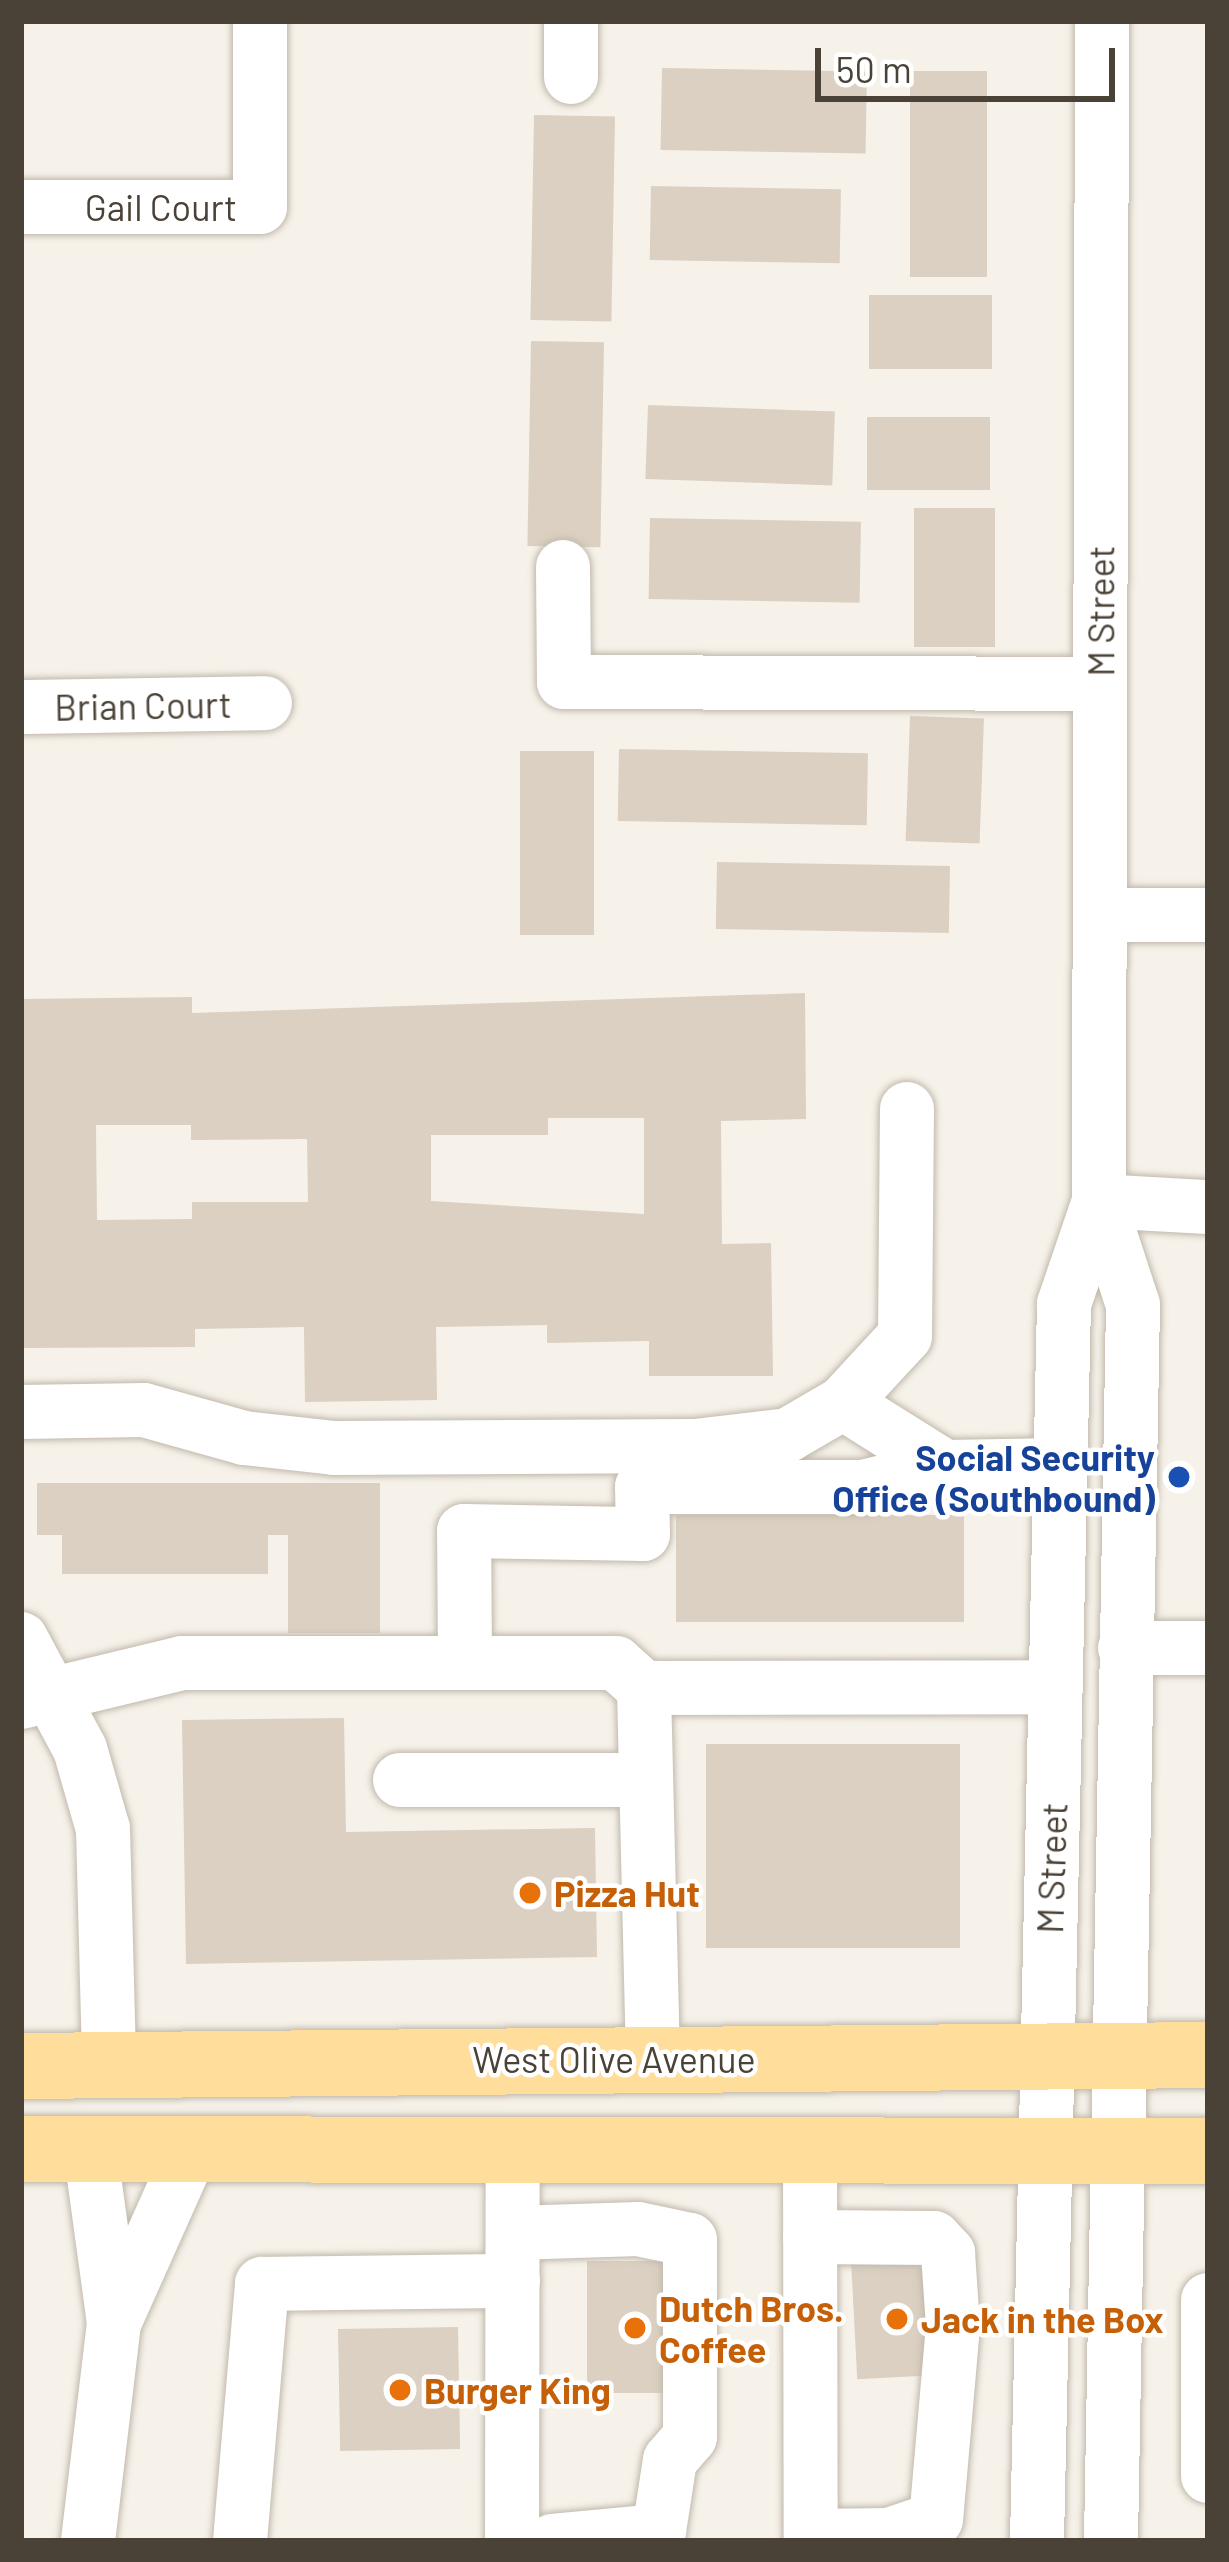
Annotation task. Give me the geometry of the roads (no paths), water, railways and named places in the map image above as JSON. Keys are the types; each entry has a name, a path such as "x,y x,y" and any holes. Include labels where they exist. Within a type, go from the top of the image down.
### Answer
{"main road":[{"name":"West Olive Avenue","path":"21,2066 1208,2055"},
{"path":"90,2148 166,2120 355,2099 430,2060"},
{"path":"21,2113 80,2102 109,2066"},
{"path":"21,2149 1208,2151"}],"street":[{"name":"Gail Court","path":"21,207 260,207 260,21"},
{"path":"571,21 571,77"},
{"name":"M Street","path":"1102,21 1099,1201 1133,1305 1111,2541"},
{"path":"562,566 564,682 1100,684"},
{"name":"Brian Court","path":"21,707 265,703"},
{"path":"1100,915 1208,915"},
{"path":"21,1412 144,1410 244,1438 334,1448 673,1446 788,1435 843,1403 904,1336 907,1109"},
{"path":"1099,1201 1208,1207"},
{"name":"M Street","path":"1037,2541 1064,1304 1099,1201"},
{"path":"843,1403 945,1467"},
{"path":"465,1663 464,1532 643,1534 642,1487 863,1486 945,1467 1061,1465"},
{"path":"21,1639 36,1695 103,1829 109,2066"},
{"path":"1125,1648 1208,1648"},
{"path":"36,1695 182,1663 616,1663 644,1688 1056,1687"},
{"path":"644,1688 653,2059"},
{"path":"400,1780 646,1780"},
{"path":"88,2541 114,2323 90,2148"},
{"path":"114,2323 192,2149"},
{"path":"512,2541 513,2150"},
{"path":"809,2151 811,2538 889,2535 936,2519 953,2326 949,2253 934,2238 810,2237"},
{"path":"240,2541 262,2284 513,2257 638,2229 690,2240 693,2541"},
{"path":"1208,2300 1208,2476"},
{"path":"552,2541 659,2531 670,2460 690,2437"}],"place":[{"name":"Social Security Office (Southbound)","path":"1179,1477"},
{"name":"Pizza Hut","path":"530,1893"},
{"name":"Jack in the Box","path":"897,2319"},
{"name":"Dutch Bros. Coffee","path":"635,2328"},
{"name":"Burger King","path":"400,2390"}]}
